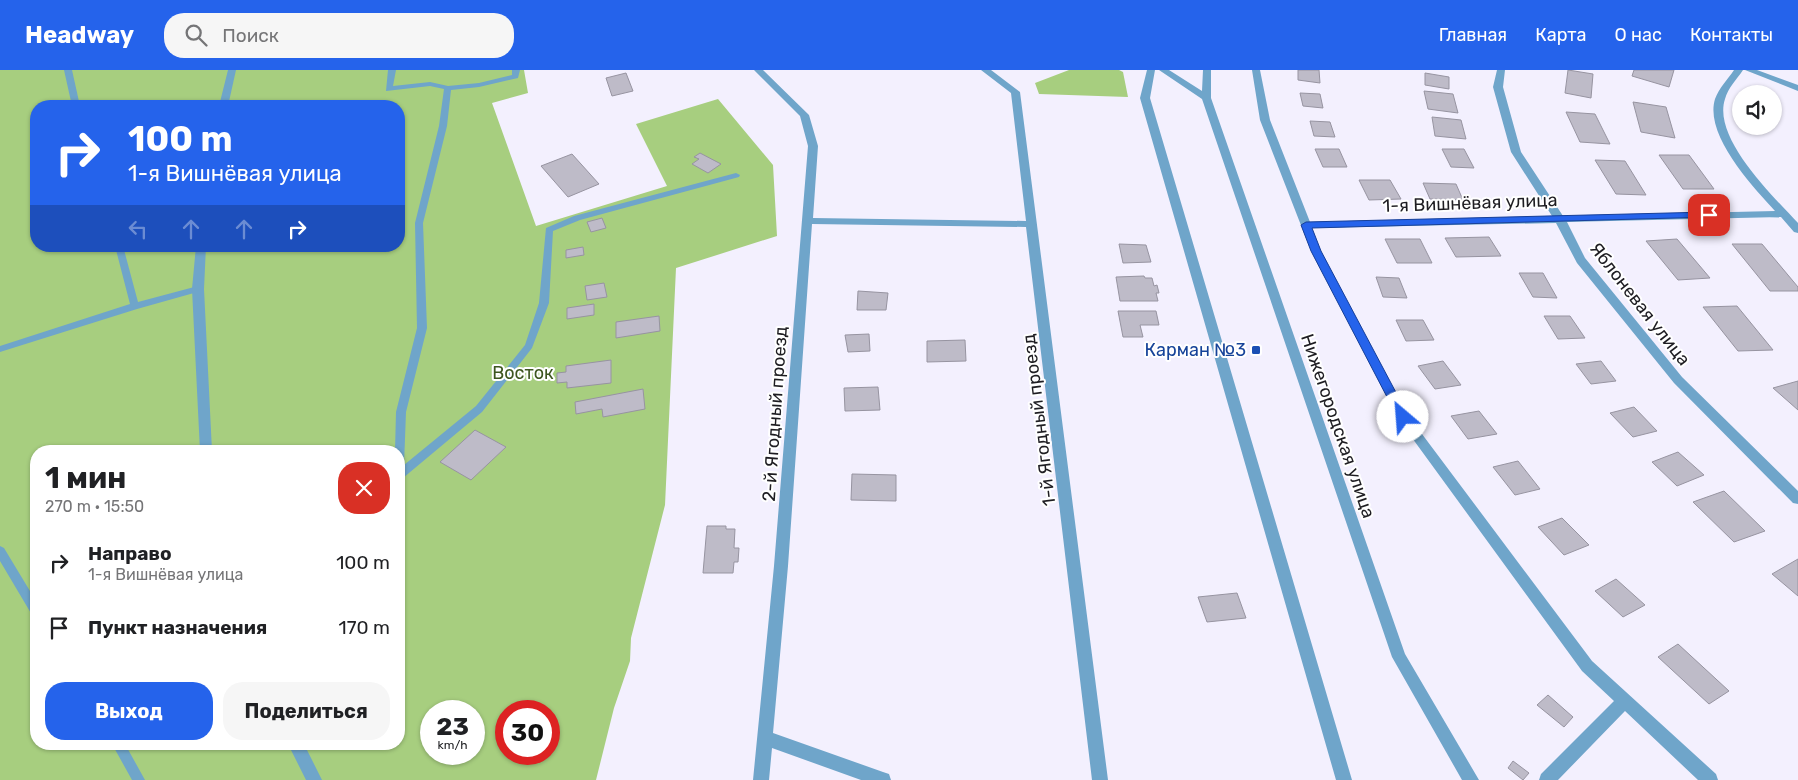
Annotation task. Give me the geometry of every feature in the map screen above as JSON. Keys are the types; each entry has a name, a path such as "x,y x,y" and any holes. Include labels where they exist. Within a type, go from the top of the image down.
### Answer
{"street":[{"path":"225,100 232,70"},
{"name":"2-й Ягодный проезд","path":"758,70 804,115 813,146 781,566 761,780"},
{"name":"1-й Ягодный проезд","path":"986,70 1015,92 1100,780"},
{"path":"1151,70 1145,98 1344,780"},
{"path":"1163,70 1206,98"},
{"name":"Нижегородская улица","path":"1207,70 1206,98 1399,657 1470,780"},
{"path":"1256,70 1265,120 1316,251 1403,417 1587,666 1710,780"},
{"name":"Яблоневая улица","path":"1501,70 1498,87 1516,152 1558,218 1581,260 1678,380 1798,499"},
{"path":"1739,70 1719,101 1718,122 1737,159 1798,230"},
{"path":"1749,70 1798,88"},
{"name":"1-я Вишнёвая улица","path":"1306,225 1784,214"},
{"path":"808,221 1032,224"},
{"path":"201,252 198,289 206,445"},
{"path":"1547,780 1624,701"},
{"path":"765,738 883,780"},
{"path":"299,750 314,780"}],"lane":[{"path":"68,70 75,100"},
{"path":"392,70 389,89 430,84 448,88 479,85 515,76 516,70"},
{"path":"400,445 401,412 422,328 419,223 443,126 448,88"},
{"path":"405,470 478,409 529,346 544,303 549,230 577,218 736,175"},
{"path":"121,252 135,306"},
{"path":"0,349 135,306 198,289"},
{"path":"0,551 30,601"},
{"path":"121,750 138,780"}],"green space":[{"name":"Восток","path":"0,70 524,70 528,93 492,103 536,226 667,186 636,124 718,99 773,165 777,236 676,268 665,505 631,638 630,661 614,708 596,780 0,780"},
{"path":"1069,70 1119,70 1123,72 1128,97 1039,94 1035,83"}],"building":[{"path":"1298,70 1319,70 1320,83 1298,80"},
{"path":"1568,70 1593,74 1591,98 1565,93"},
{"path":"1634,70 1674,70 1669,87 1632,76"},
{"path":"626,73 633,91 612,96 606,78"},
{"path":"1425,73 1449,77 1449,89 1425,85"},
{"path":"1424,91 1453,94 1458,113 1428,109"},
{"path":"1300,93 1320,94 1323,108 1303,106"},
{"path":"1633,102 1666,107 1675,138 1641,132"},
{"path":"1566,112 1595,114 1610,144 1580,142"},
{"path":"1432,117 1461,120 1466,139 1435,136"},
{"path":"1310,121 1330,122 1335,137 1314,136"},
{"path":"1315,149 1339,149 1347,167 1323,167"},
{"path":"1442,149 1464,149 1474,168 1451,167"},
{"path":"700,153 721,164 708,173 692,164 699,159 694,157"},
{"path":"572,154 599,184 568,197 541,166"},
{"path":"1659,155 1689,155 1714,189 1683,189"},
{"path":"1595,160 1625,161 1646,195 1616,194"},
{"path":"1359,180 1390,180 1401,199 1369,200"},
{"path":"1423,183 1456,184 1463,200 1430,199"},
{"path":"602,218 606,228 591,232 587,222"},
{"path":"1489,237 1501,256 1456,257 1445,238"},
{"path":"1385,239 1420,239 1432,263 1397,263"},
{"path":"1677,239 1710,278 1678,280 1646,241"},
{"path":"1119,244 1146,245 1151,262 1123,263"},
{"path":"1732,244 1762,244 1798,287 1798,291 1770,291"},
{"path":"583,247 584,255 566,258 566,250"},
{"path":"1519,273 1543,273 1557,298 1533,297"},
{"path":"1144,276 1145,278 1152,278 1154,286 1157,285 1158,301 1120,301 1116,277"},
{"path":"1376,277 1399,278 1407,298 1383,297"},
{"path":"604,283 607,297 587,300 585,286"},
{"path":"858,291 888,293 886,310 857,310"},
{"path":"594,304 594,315 567,319 567,308"},
{"path":"1737,306 1773,350 1738,351 1703,307"},
{"path":"1118,311 1156,311 1159,325 1140,325 1143,337 1123,337"},
{"path":"659,316 660,331 616,338 616,322"},
{"path":"1544,316 1570,316 1585,338 1558,339"},
{"path":"1396,320 1423,320 1434,340 1406,341"},
{"path":"869,334 870,351 848,352 845,335"},
{"path":"965,340 966,361 927,362 927,341"},
{"path":"611,360 611,383 567,388 567,382 557,383 557,373 566,372 566,366"},
{"path":"1443,361 1461,385 1435,389 1418,366"},
{"path":"1601,361 1616,381 1591,384 1576,364"},
{"path":"1798,381 1798,410 1773,388"},
{"path":"878,387 880,410 845,411 844,388"},
{"path":"643,389 645,409 603,417 602,409 576,414 575,402"},
{"path":"1634,407 1657,431 1633,437 1610,413"},
{"path":"1479,411 1497,434 1468,439 1451,416"},
{"path":"475,430 506,447 471,480 440,462"},
{"path":"1678,452 1704,475 1677,486 1652,462"},
{"path":"1518,461 1540,489 1515,495 1493,467"},
{"path":"852,474 896,475 896,501 851,500"},
{"path":"1724,491 1765,531 1734,542 1693,502"},
{"path":"1562,518 1589,545 1564,555 1538,527"},
{"path":"707,526 726,526 726,529 735,529 734,548 739,548 738,562 734,562 733,573 703,573"},
{"path":"1798,559 1798,596 1772,574"},
{"path":"1616,579 1645,605 1623,617 1595,591"},
{"path":"1237,593 1246,618 1207,622 1198,597"},
{"path":"1678,644 1729,691 1709,704 1658,657"},
{"path":"1548,695 1573,717 1564,727 1537,705"},
{"path":"1513,761 1529,773 1523,780 1508,768"}],"place":[{"name":"Карман №3","path":"1256,350"}],"route":[{"path":"1403,417 1316,251 1306,225 1709,215"}]}
